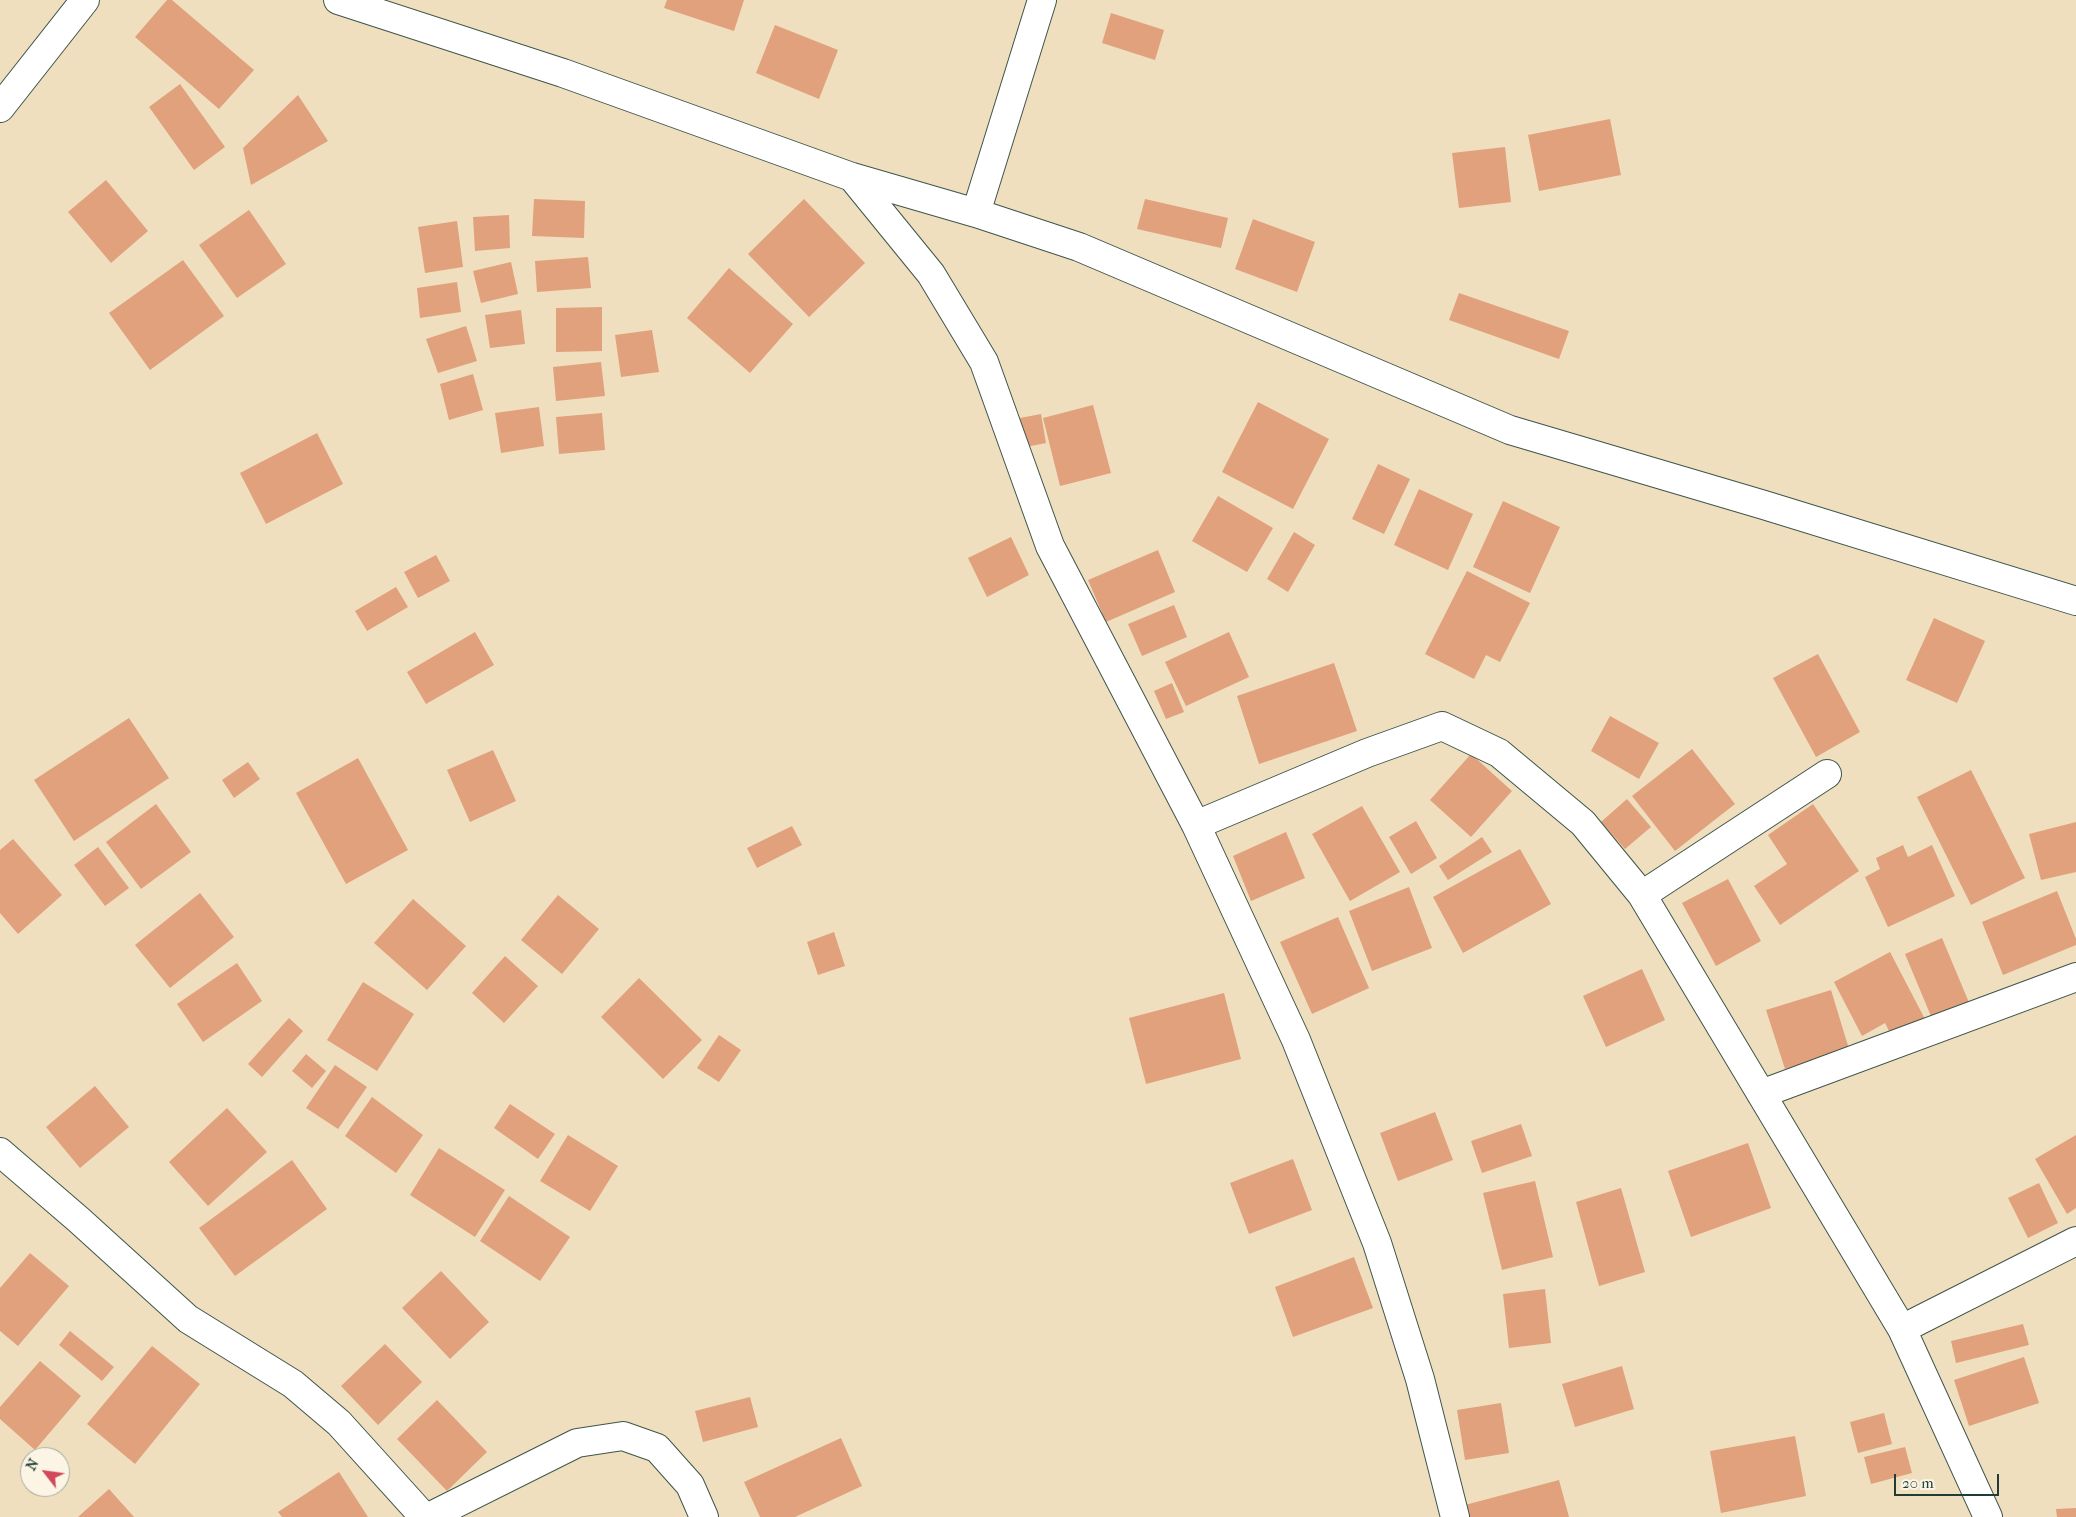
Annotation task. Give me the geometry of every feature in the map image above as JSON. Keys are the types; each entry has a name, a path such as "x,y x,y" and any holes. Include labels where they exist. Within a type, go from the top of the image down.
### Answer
{"street":[{"path":"0,108 85,0"},
{"path":"338,0 563,73 852,178 976,213 1079,247 1510,430 1764,505 2076,601"},
{"path":"976,213 1042,0"},
{"path":"852,178 931,274 984,362 1050,546 1196,825 1296,1040 1377,1243 1420,1379 1455,1517"},
{"path":"1196,825 1367,753 1442,726 1500,753 1583,823 1642,895 1902,1329 1988,1517"},
{"path":"1642,895 1827,774"},
{"path":"1761,1094 2076,977"},
{"path":"0,1152 79,1220 188,1319 293,1384 339,1423 424,1517"},
{"path":"1902,1329 2076,1241"},
{"path":"429,1517 576,1443 623,1436 657,1448 690,1486 704,1517"}],"building":[{"path":"167,0 172,0 254,70 219,109 135,37"},
{"path":"667,0 744,0 734,31 664,8"},
{"path":"1111,13 1164,30 1155,60 1102,43"},
{"path":"775,25 838,50 819,99 756,73"},
{"path":"180,84 225,147 194,170 149,107"},
{"path":"298,95 328,141 251,185 243,148"},
{"path":"1610,119 1621,175 1539,191 1528,135"},
{"path":"1505,147 1511,202 1459,208 1452,153"},
{"path":"106,180 148,231 111,263 68,212"},
{"path":"534,199 585,201 584,238 532,236"},
{"path":"804,199 865,263 809,317 748,254"},
{"path":"1145,199 1228,218 1221,248 1137,229"},
{"path":"249,210 286,264 237,298 199,245"},
{"path":"509,215 510,248 475,251 473,217"},
{"path":"1253,219 1315,242 1297,292 1235,269"},
{"path":"457,221 463,267 425,273 418,227"},
{"path":"588,257 591,288 537,292 535,261"},
{"path":"183,260 224,316 150,370 109,313"},
{"path":"511,262 518,294 481,303 473,271"},
{"path":"729,268 793,324 750,373 687,318"},
{"path":"457,282 461,312 420,318 417,288"},
{"path":"1459,293 1569,331 1559,359 1449,320"},
{"path":"602,307 602,351 556,352 556,308"},
{"path":"521,310 525,344 490,348 485,315"},
{"path":"466,326 477,361 438,373 426,339"},
{"path":"652,330 659,372 621,377 615,335"},
{"path":"601,362 605,396 556,401 553,367"},
{"path":"473,374 483,410 449,420 440,384"},
{"path":"1258,402 1329,439 1293,509 1222,472"},
{"path":"1093,405 1111,473 1060,486 1043,418"},
{"path":"539,407 544,446 501,453 495,413"},
{"path":"602,413 605,450 559,454 556,417"},
{"path":"1041,414 1046,443 1026,447 1020,418"},
{"path":"317,433 343,484 266,524 240,473"},
{"path":"1378,464 1410,479 1384,534 1352,519"},
{"path":"1419,489 1473,514 1448,570 1394,545"},
{"path":"1218,496 1273,528 1247,572 1192,541"},
{"path":"1503,501 1560,527 1530,593 1473,567"},
{"path":"1294,532 1315,545 1288,592 1267,579"},
{"path":"1011,537 1029,575 987,597 968,558"},
{"path":"1158,550 1175,592 1106,622 1088,580"},
{"path":"436,555 450,581 418,598 404,572"},
{"path":"1467,571 1530,603 1500,662 1486,655 1474,679 1425,654"},
{"path":"396,587 408,607 367,631 355,611"},
{"path":"1174,605 1187,637 1142,656 1128,624"},
{"path":"1934,618 1985,641 1957,703 1906,680"},
{"path":"475,632 494,665 426,704 407,672"},
{"path":"1229,632 1249,677 1186,706 1165,662"},
{"path":"1818,654 1860,732 1816,757 1773,678"},
{"path":"1334,663 1357,731 1259,764 1237,696"},
{"path":"1172,683 1184,712 1166,719 1154,691"},
{"path":"1610,716 1659,743 1639,779 1591,751"},
{"path":"129,718 169,778 74,841 34,780"},
{"path":"1692,749 1735,804 1675,851 1632,796"},
{"path":"493,750 516,801 470,822 447,770"},
{"path":"1471,754 1512,791 1471,837 1430,800"},
{"path":"358,758 408,850 346,884 296,793"},
{"path":"248,762 260,779 234,798 222,780"},
{"path":"1971,770 2025,878 1971,905 1917,797"},
{"path":"1627,799 1651,827 1625,849 1601,822"},
{"path":"156,804 191,852 141,889 106,842"},
{"path":"1813,804 1859,871 1780,925 1754,886 1787,864 1768,835"},
{"path":"1362,806 1400,872 1350,901 1312,834"},
{"path":"1416,821 1437,858 1411,874 1389,837"},
{"path":"2076,822 2076,872 2041,880 2029,834"},
{"path":"792,826 802,845 757,868 747,848"},
{"path":"1286,832 1305,878 1251,901 1233,856"},
{"path":"1482,837 1492,852 1448,880 1439,866"},
{"path":"13,839 62,895 18,934 0,913 0,850"},
{"path":"1903,845 1908,857 1932,845 1955,896 1888,927 1865,877 1880,869 1876,858"},
{"path":"98,847 129,888 105,906 74,865"},
{"path":"1520,849 1551,904 1463,953 1433,897"},
{"path":"1728,879 1761,941 1716,966 1682,903"},
{"path":"1409,887 1432,948 1372,971 1349,911"},
{"path":"2057,891 2076,939 2076,945 2003,975 1982,922"},
{"path":"200,893 234,937 170,988 135,945"},
{"path":"558,895 599,929 562,974 521,940"},
{"path":"413,899 466,946 427,990 374,943"},
{"path":"1338,917 1369,988 1312,1014 1280,942"},
{"path":"834,932 845,966 818,975 807,942"},
{"path":"1942,938 1970,1005 1933,1021 1905,954"},
{"path":"1890,952 1927,1023 1894,1041 1885,1023 1862,1036 1834,982"},
{"path":"505,956 538,986 504,1023 472,993"},
{"path":"237,963 262,1001 203,1042 177,1004"},
{"path":"1642,969 1665,1020 1606,1047 1583,996"},
{"path":"639,978 702,1040 663,1079 601,1017"},
{"path":"363,982 414,1014 377,1071 327,1040"},
{"path":"1831,990 1849,1049 1785,1069 1766,1010"},
{"path":"1224,993 1241,1059 1146,1084 1129,1018"},
{"path":"289,1018 303,1031 262,1077 248,1064"},
{"path":"719,1035 741,1050 719,1082 697,1068"},
{"path":"306,1054 326,1071 312,1088 292,1071"},
{"path":"335,1065 367,1087 338,1129 306,1108"},
{"path":"95,1086 129,1127 80,1168 46,1127"},
{"path":"372,1097 423,1135 396,1173 345,1136"},
{"path":"510,1104 555,1134 538,1159 494,1128"},
{"path":"227,1108 267,1152 208,1206 169,1162"},
{"path":"1435,1112 1453,1160 1398,1181 1380,1133"},
{"path":"1521,1124 1532,1156 1482,1173 1471,1141"},
{"path":"568,1135 618,1166 590,1211 540,1181"},
{"path":"2076,1135 2076,1208 2067,1214 2035,1159"},
{"path":"1748,1143 1771,1208 1691,1237 1668,1171"},
{"path":"439,1148 505,1190 475,1237 410,1195"},
{"path":"1293,1159 1312,1210 1249,1234 1230,1183"},
{"path":"292,1160 327,1209 235,1276 199,1228"},
{"path":"1535,1181 1553,1257 1502,1270 1483,1193"},
{"path":"2039,1183 2058,1223 2028,1238 2008,1198"},
{"path":"1621,1188 1645,1272 1599,1286 1576,1202"},
{"path":"509,1196 570,1237 540,1281 480,1241"},
{"path":"30,1253 69,1286 18,1346 0,1331 0,1288"},
{"path":"1354,1257 1373,1308 1293,1337 1275,1287"},
{"path":"441,1271 489,1322 450,1359 402,1308"},
{"path":"1545,1289 1551,1343 1509,1348 1503,1294"},
{"path":"2023,1324 2029,1345 1956,1363 1951,1341"},
{"path":"70,1331 114,1367 102,1381 59,1345"},
{"path":"385,1344 422,1382 378,1425 341,1386"},
{"path":"152,1346 200,1384 135,1464 87,1424"},
{"path":"2024,1357 2039,1403 1969,1426 1954,1380"},
{"path":"40,1361 81,1396 38,1447 32,1447 0,1419 0,1407"},
{"path":"1622,1366 1634,1409 1575,1427 1562,1384"},
{"path":"750,1397 758,1427 703,1442 695,1411"},
{"path":"437,1400 487,1452 447,1491 397,1439"},
{"path":"1501,1403 1509,1453 1465,1460 1457,1410"},
{"path":"1884,1413 1892,1444 1858,1453 1850,1422"},
{"path":"1795,1436 1806,1496 1721,1513 1710,1451"},
{"path":"841,1438 862,1486 795,1517 760,1517 744,1482"},
{"path":"1905,1447 1912,1473 1871,1484 1864,1457"},
{"path":"339,1472 368,1517 282,1517 278,1512"},
{"path":"1559,1480 1569,1517 1467,1517 1465,1505"},
{"path":"109,1489 134,1517 78,1517"},
{"path":"2076,1508 2076,1517 2057,1517 2056,1509"}]}
